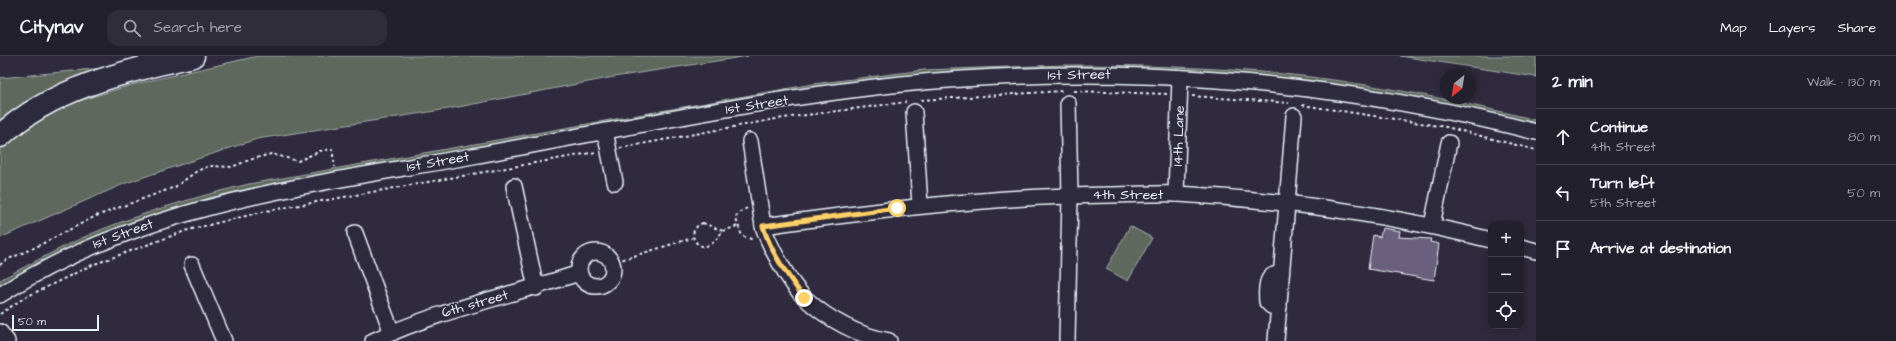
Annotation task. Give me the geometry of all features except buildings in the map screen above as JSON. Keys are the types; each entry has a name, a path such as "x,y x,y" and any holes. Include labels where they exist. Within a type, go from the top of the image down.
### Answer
{"highway":[{"path":"0,136 37,108 68,91 105,78 193,56"}],"street":[{"name":"1st Street","path":"0,295 25,279 89,246 194,210 300,186 605,131 731,109 900,85 1020,76 1116,75 1232,81 1314,90 1421,106 1536,132"},
{"name":"14th Lane","path":"1176,194 1180,78"},
{"path":"1067,341 1070,195 1068,103"},
{"path":"914,112 920,205"},
{"path":"1276,341 1294,116"},
{"path":"605,131 615,182"},
{"path":"750,142 761,232 785,271 804,298 828,315 850,328 874,338 889,341"},
{"path":"1432,225 1449,143"},
{"path":"514,186 536,288"},
{"name":"4th Street","path":"761,232 920,205 1070,195 1176,194 1287,202 1432,225 1488,239"},
{"path":"355,233 392,333"},
{"path":"1524,248 1536,251"},
{"path":"593,252 604,254 611,263 612,274 601,285 585,282 579,273 580,262 583,257 593,252"},
{"path":"192,265 224,341"},
{"name":"6th street","path":"373,341 428,317 536,288 579,273"},
{"path":"0,332 7,341"}],"path":[{"path":"0,265 4,261 36,248 96,216 174,187 196,171 208,166 232,168 249,160 271,154 298,161 320,151 332,148 343,197"},
{"path":"752,207 745,209 738,214 736,219 740,232 747,239 753,240 761,232"},
{"path":"723,231 703,223 697,225 693,231 692,238 699,246 705,247 714,242 723,231 738,226"},
{"path":"611,263 692,238"}],"shaded area":[{"path":"258,56 748,56 614,77 448,109 257,139 126,183 0,238 0,149 48,113 66,105 131,85"},
{"path":"1400,56 1536,56 1536,77"},
{"path":"1064,65 1143,66 1221,69 1306,76 1438,98 1440,98 1440,104 1466,104 1504,112 1536,120 1536,127 1318,85 899,79 240,192 190,204 159,214 0,287 0,280 90,234 175,204 249,184 813,84 924,70"},
{"path":"103,68 50,88 19,106 0,120 0,78"},
{"path":"1130,226 1152,238 1128,281 1106,269"}],"route":[{"path":"804,298 785,271 766,238 763,226 897,208"}]}
